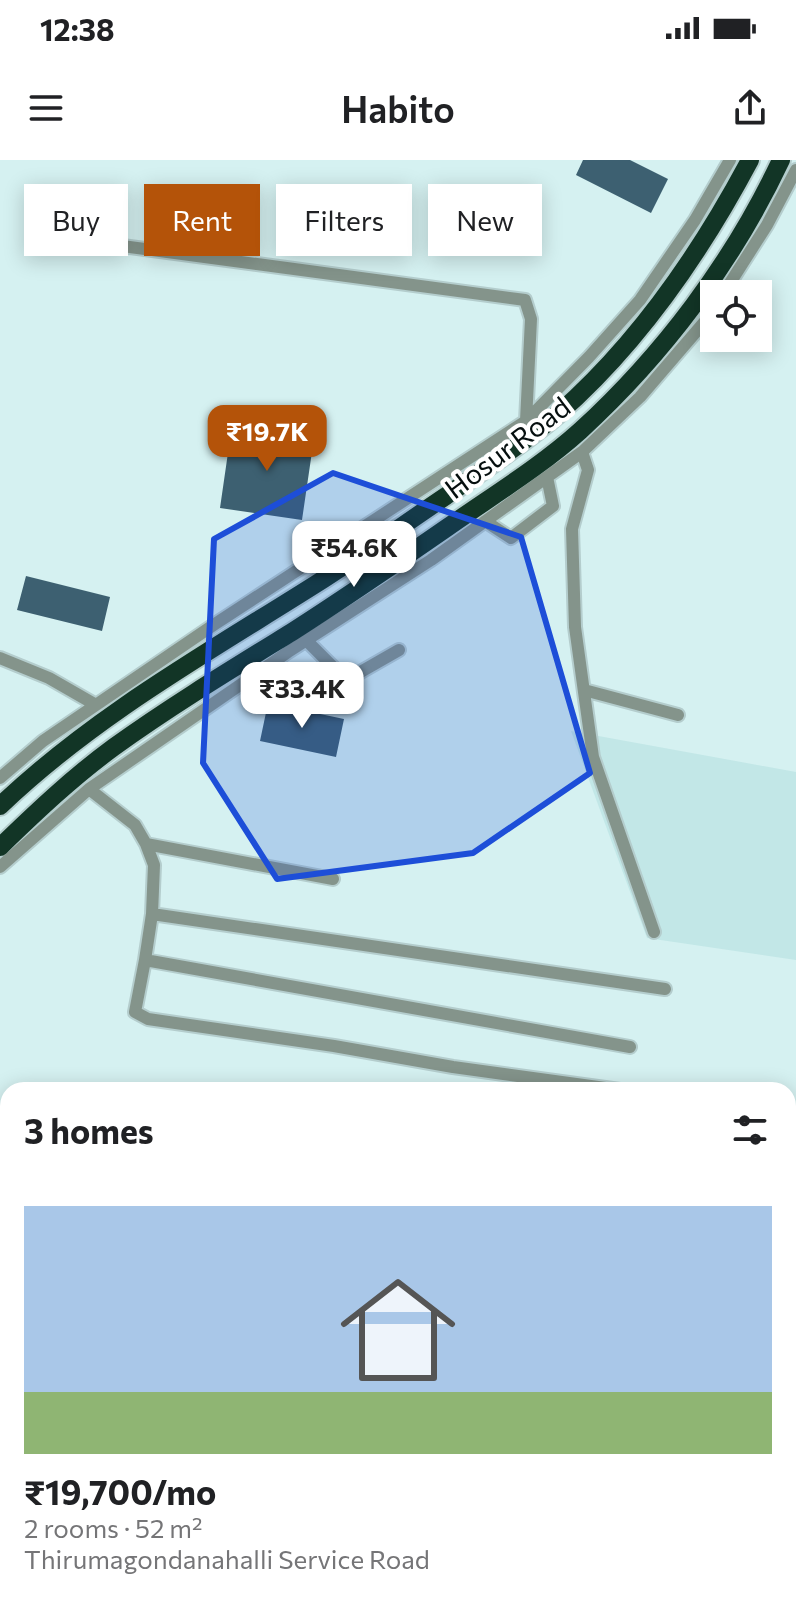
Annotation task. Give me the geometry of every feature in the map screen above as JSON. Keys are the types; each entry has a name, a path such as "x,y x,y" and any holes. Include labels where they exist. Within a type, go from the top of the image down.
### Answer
{"highway":[{"name":"Hosur Road","path":"0,806 83,736 169,675 317,584 503,456 558,413 612,360 664,300 724,210 750,160"},
{"name":"Hosur Road","path":"0,847 40,808 114,747 396,563 522,476 578,433 629,384 680,324 721,267 781,160"}],"street":[{"path":"0,778 43,741 215,624 526,421 640,300 695,220 730,160"},
{"path":"732,280 767,225 796,170"},
{"path":"128,247 525,300 531,319 526,421"},
{"path":"0,867 89,789 431,560 582,452 640,397 700,327"},
{"path":"582,452 588,470 572,529 575,627 593,757 654,932"},
{"path":"485,521 511,538 553,506 547,477"},
{"path":"307,641 342,676 350,678 399,650"},
{"path":"0,658 49,678 96,705"},
{"path":"584,690 678,715"},
{"path":"89,789 135,825 154,865 152,914 135,1012 148,1019 562,1082"},
{"path":"146,844 333,879"},
{"path":"152,914 665,989"},
{"path":"145,960 630,1047"}],"highlighted area":[{"path":"333,473 521,537 590,773 473,853 277,879 203,763 214,539"}],"shaded area":[{"path":"571,731 796,772 796,960 647,938"}],"building":[{"path":"583,160 630,160 668,179 651,213 576,175"},
{"path":"232,425 314,438 302,520 220,508"},
{"path":"26,576 110,597 102,631 17,610"},
{"path":"268,703 344,719 336,757 260,741"}]}
